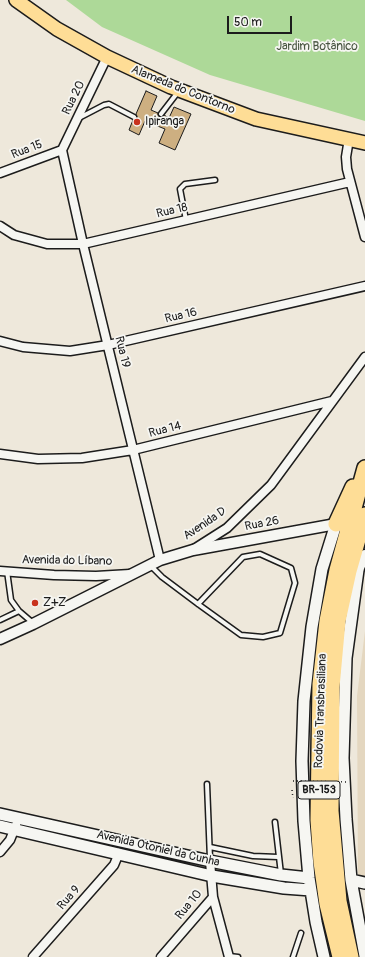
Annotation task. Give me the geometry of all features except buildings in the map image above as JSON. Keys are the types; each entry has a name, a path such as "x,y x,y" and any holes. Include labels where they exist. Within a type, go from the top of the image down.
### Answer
{"highway":[{"path":"336,524 354,484 365,466"},
{"name":"Rodovia Transbrasiliana","path":"340,957 328,904 321,862 318,820 320,684 328,614 337,570 365,466"},
{"path":"358,570 363,520"},
{"name":"Rodovia Transbrasiliana","path":"350,957 339,901 333,841 330,770 332,687 338,621 349,571 363,520"}],"main road":[{"name":"Alameda do Contorno","path":"16,0 57,29 107,57 180,90 256,119 365,143"},
{"name":"Rodovia Transbrasiliana","path":"324,957 316,922 309,878 304,821 302,768 304,702 312,628 322,569 336,524"},
{"name":"Rodovia Transbrasiliana","path":"358,570 346,658 344,743 346,819 351,880 360,902 365,956"},
{"name":"Avenida Otoniel da Cunha","path":"0,814 210,861 281,875 309,878"},
{"name":"Avenida Otoniel da Cunha","path":"0,826 212,876 284,888 311,890"},
{"path":"351,880 365,883"}],"street":[{"name":"Rua 20","path":"62,150 107,57"},
{"path":"350,139 346,156 347,169 365,237"},
{"name":"Rua 15","path":"0,173 62,150"},
{"name":"Rua 19","path":"62,150 83,244 160,560"},
{"name":"Rua 18","path":"0,226 14,235 47,244 83,244 350,182"},
{"name":"Rua 16","path":"0,341 23,347 70,351 108,345 365,286"},
{"name":"Avenida D","path":"0,638 33,624 160,560 193,550 227,528 271,485 365,357"},
{"name":"Rua 14","path":"0,454 38,459 82,458 134,450 332,401"},
{"name":"Rua 26","path":"193,550 336,524"},
{"path":"358,570 365,555"},
{"name":"Avenida do Líbano","path":"4,571 89,576 133,573"},
{"path":"0,852 10,840 18,817"},
{"name":"Rua 9","path":"33,957 114,865 119,853"},
{"name":"Rua 10","path":"161,957 213,897 210,861"},
{"path":"213,897 229,956"}],"lane":[{"path":"161,114 180,90"},
{"path":"77,119 104,105 109,104 134,117"},
{"path":"186,220 180,189 185,184 215,180"},
{"path":"150,565 162,577 198,604 241,635 263,637 280,633 295,583 291,568 260,554 243,557 198,604"},
{"path":"4,571 12,600 19,611 33,624"},
{"path":"0,620 19,611"},
{"path":"207,784 210,861"},
{"path":"275,822 281,875"},
{"path":"210,847 253,856 278,857"},
{"path":"293,957 301,933"},
{"path":"229,956 238,957"}],"path":[{"path":"292,780 349,782"}],"shaded area":[{"path":"365,631 365,877 358,875 357,696"}],"green space":[{"name":"Jardim Botânico","path":"66,0 365,0 365,121 210,75 102,27"}],"place":[{"name":"Ipiranga","path":"137,122"},
{"name":"Z+Z","path":"35,603"}]}
